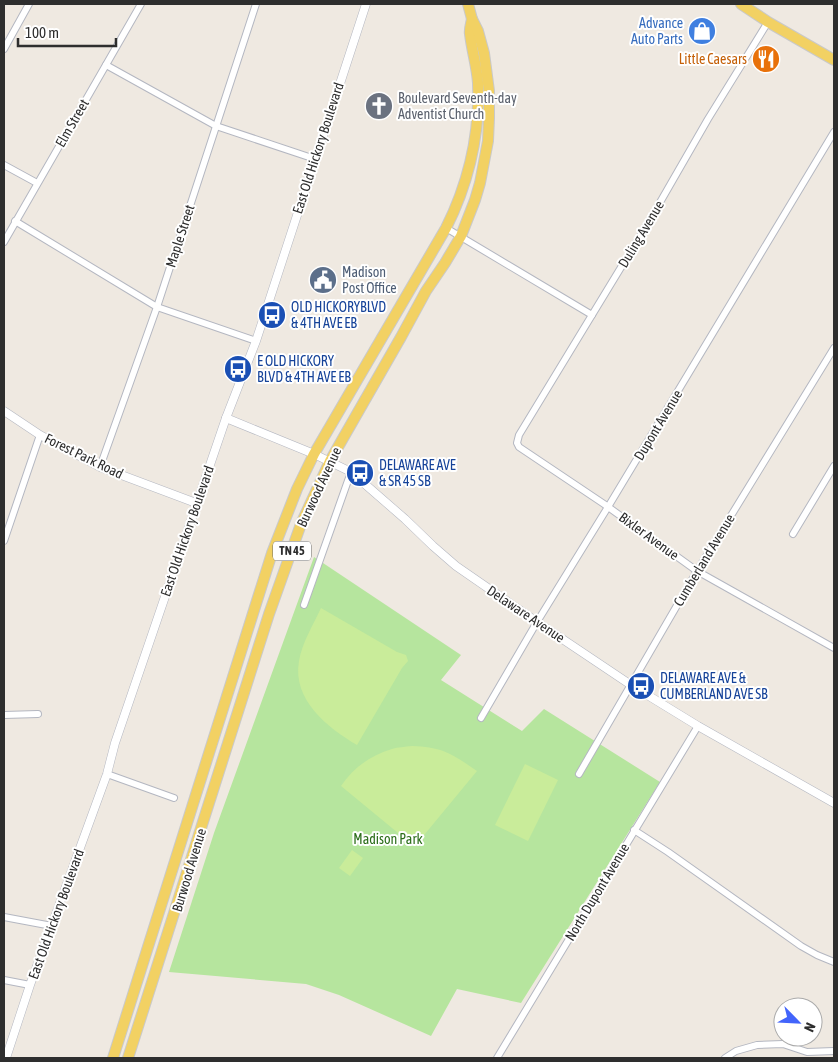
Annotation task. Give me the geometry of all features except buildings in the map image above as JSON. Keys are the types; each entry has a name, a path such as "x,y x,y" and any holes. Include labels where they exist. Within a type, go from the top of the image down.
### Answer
{"main road":[{"name":"Burwood Avenue","path":"128,1058 269,614 301,524 330,461 402,337 426,291 461,236 480,183 488,141 489,91 484,54 468,4"},
{"path":"741,4 834,60"},
{"name":"Burwood Avenue","path":"113,1058 272,553 297,490 314,454 446,228 464,188 471,162 478,113 478,82 470,33 472,19"}],"street":[{"path":"4,49 29,4"},
{"name":"Elm Street","path":"4,242 141,4"},
{"name":"Maple Street","path":"100,467 157,307 256,4"},
{"name":"East Old Hickory Boulevard","path":"6,1058 30,985 107,774 115,743 196,504 226,418 256,341 366,4"},
{"name":"Duling Avenue","path":"519,447 519,435 768,22"},
{"path":"106,65 216,126 315,159"},
{"name":"Dupont Avenue","path":"480,718 834,132"},
{"path":"4,165 37,183"},
{"path":"15,222 157,307 256,341"},
{"path":"446,228 592,315"},
{"name":"Cumberland Avenue","path":"579,774 697,571 834,348"},
{"name":"Forest Park Road","path":"4,411 40,435 100,467 196,504"},
{"name":"Delaware Avenue","path":"226,418 314,454 351,472 456,566 537,622 631,686 834,803"},
{"path":"4,541 40,435"},
{"name":"Bixler Avenue","path":"519,447 608,507 697,571 834,648"},
{"path":"793,534 834,466"},
{"name":"Burwood Avenue","path":"304,605 351,472"},
{"path":"4,715 38,714"},
{"name":"North Dupont Avenue","path":"497,1058 698,726"},
{"path":"107,774 174,798"},
{"path":"634,830 780,931 816,954 834,962"},
{"path":"4,916 52,926"},
{"path":"4,980 30,985"},
{"path":"725,1058 736,1051 757,1045 783,1044 807,1055 834,1051"}],"green space":[{"name":"Madison Park","path":"314,557 461,655 441,680 522,731 544,709 660,782 521,1003 457,989 431,1036 339,995 306,984 169,972 214,833"},
{"path":"321,608 397,652 406,655 408,661 357,745 335,730 314,711 301,688 298,675 300,654"},
{"path":"412,746 440,750 461,760 477,771 420,840 409,842 341,786 351,773 370,759 392,749"},
{"path":"525,764 558,780 528,841 495,825"},
{"path":"352,850 363,858 350,876 339,868"}],"place":[{"name":"Advance Auto Parts","path":"702,31"},
{"name":"Little Caesars","path":"766,59"},
{"name":"Boulevard Seventh-day Adventist Church","path":"379,106"},
{"name":"Madison Post Office","path":"323,280"},
{"name":"OLD HICKORYBLVD & 4TH AVE EB","path":"272,315"},
{"name":"E OLD HICKORY BLVD & 4TH AVE EB","path":"238,369"},
{"name":"DELAWARE AVE & SR 45 SB","path":"360,473"},
{"name":"DELAWARE AVE & CUMBERLAND AVE SB","path":"641,686"}]}
